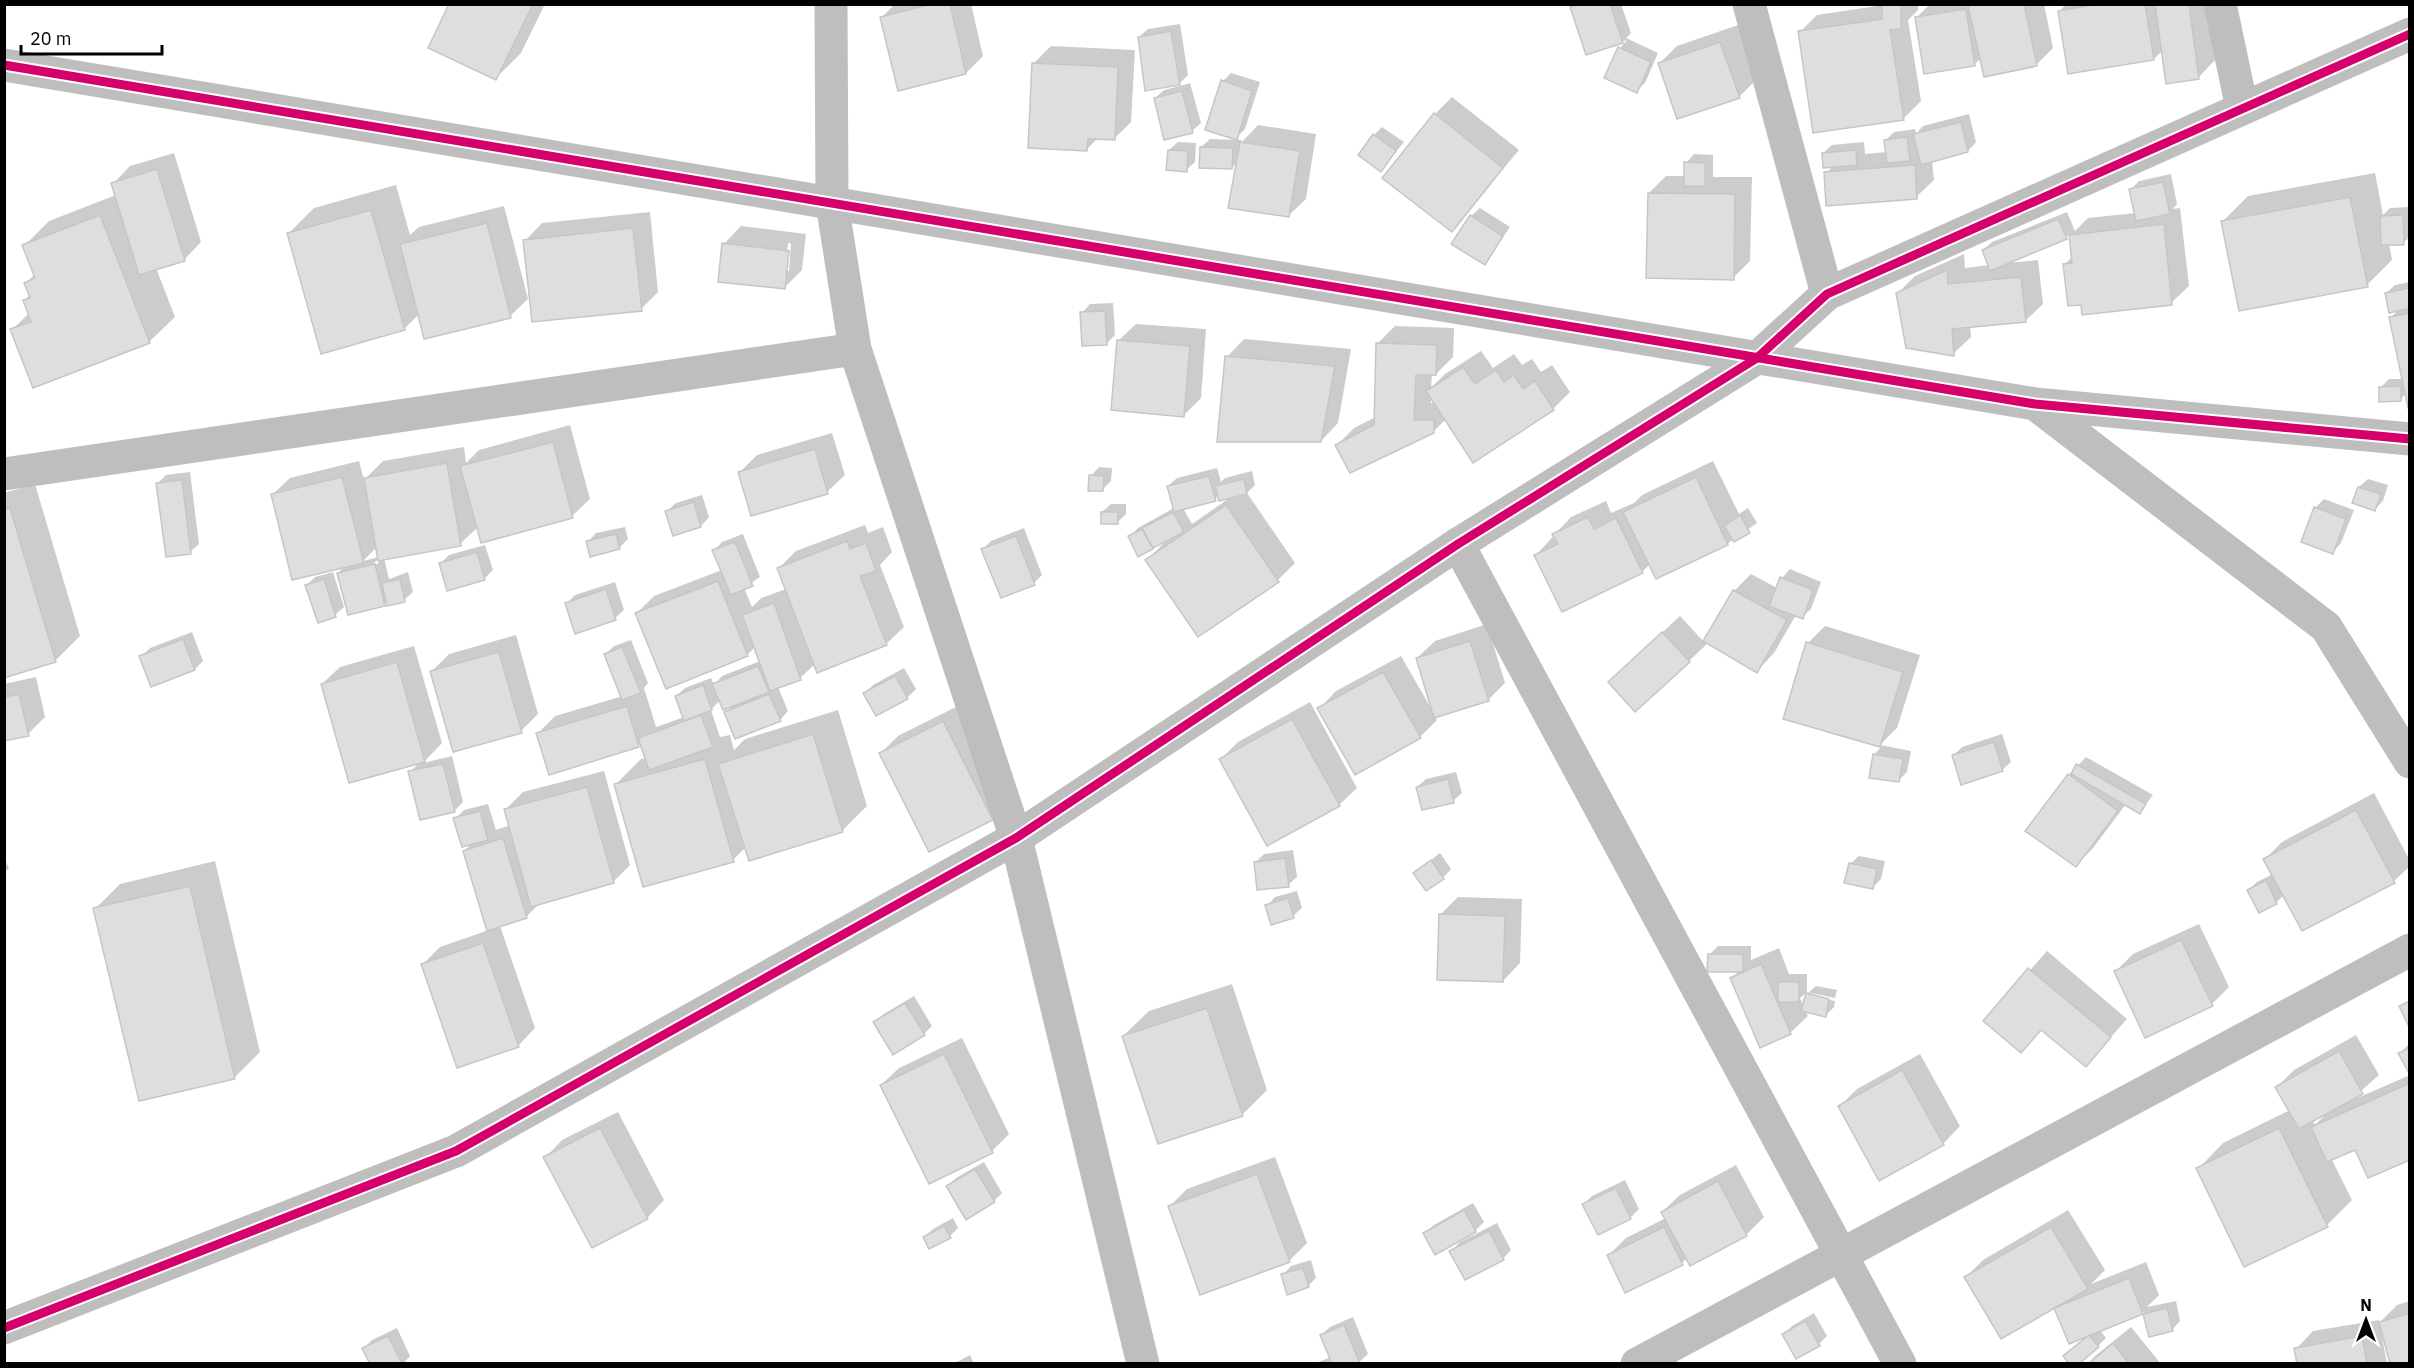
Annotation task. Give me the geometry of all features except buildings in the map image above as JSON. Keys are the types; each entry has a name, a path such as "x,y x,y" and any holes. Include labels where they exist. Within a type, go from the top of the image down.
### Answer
{"street":[{"path":"831,4 832,203 855,349 1016,838 1143,1364"},
{"path":"1749,4 1827,294"},
{"path":"2220,4 2242,108"},
{"path":"4,1328 456,1151 1016,838 1458,544 1756,358 1827,294 2409,34"},
{"path":"4,65 2035,404 2409,439"},
{"path":"4,474 855,349"},
{"path":"2035,404 2326,627 2409,762"},
{"path":"1458,544 1900,1364"},
{"path":"1637,1364 2409,950"}],"cycle path":[{"path":"4,1328 456,1151 1016,838 1458,544 1757,358 1827,294 2410,34"},
{"path":"4,65 2035,404 2410,439"}]}
